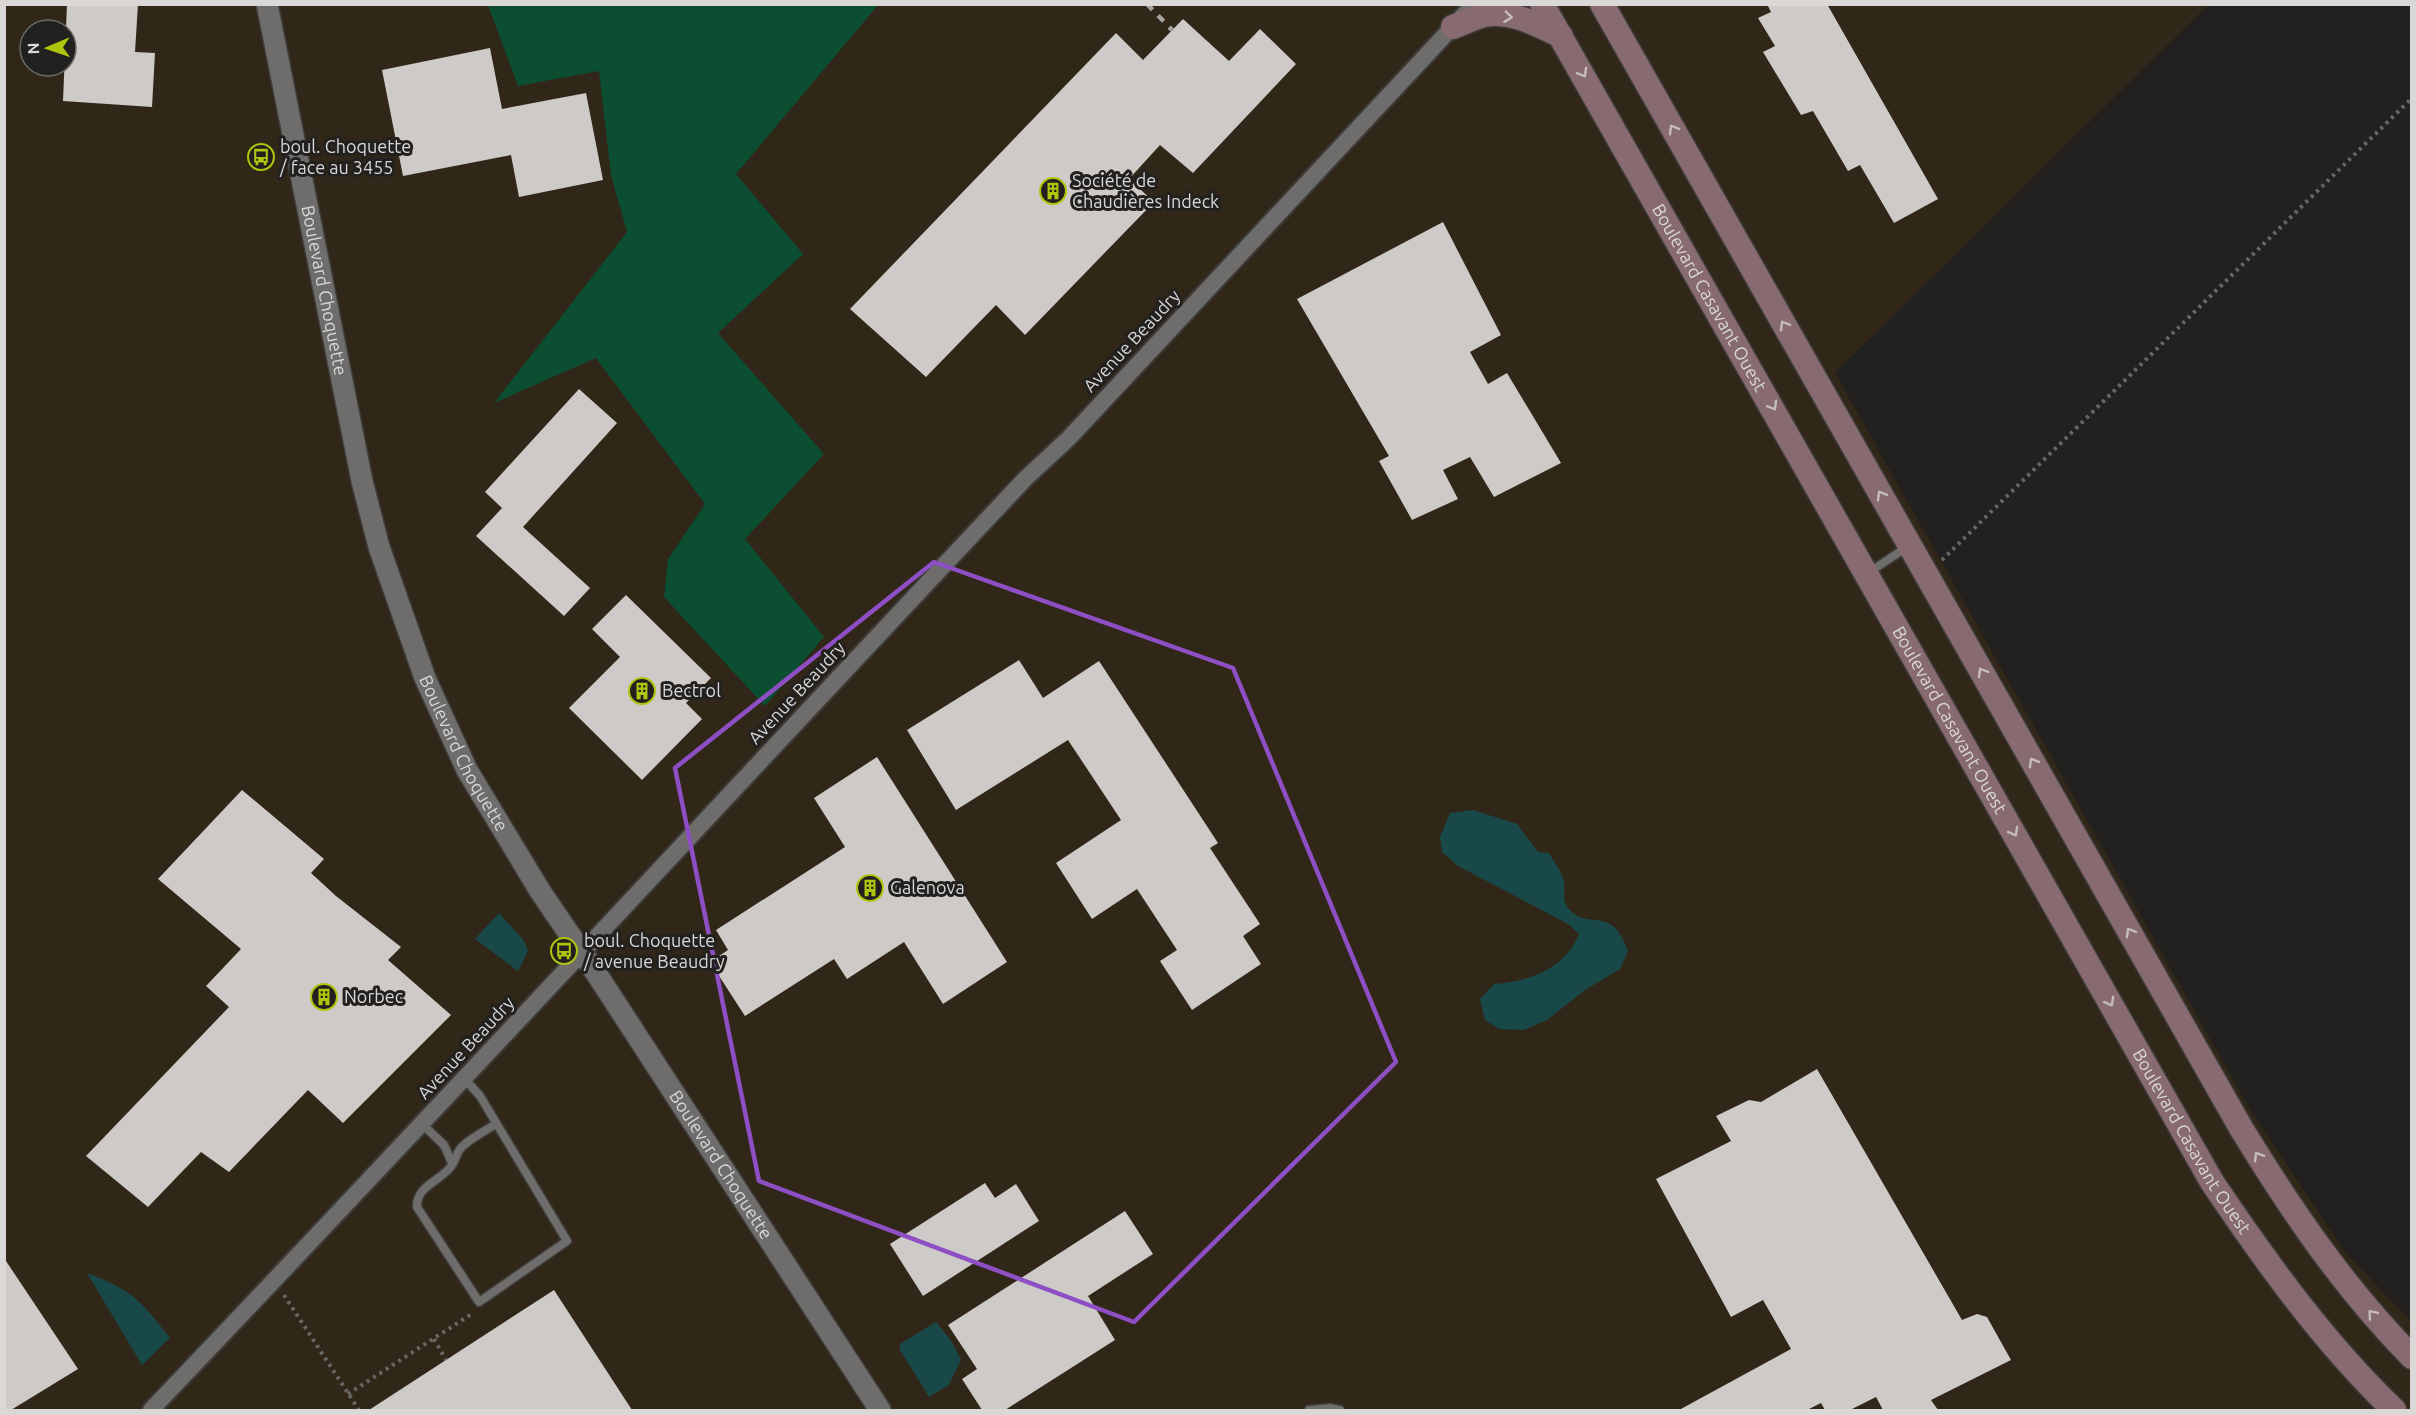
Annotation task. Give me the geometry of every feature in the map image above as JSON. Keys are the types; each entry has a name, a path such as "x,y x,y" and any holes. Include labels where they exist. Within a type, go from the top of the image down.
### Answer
{"main road":[{"name":"Boulevard Casavant Ouest","path":"1542,4 1868,573 2212,1182 2303,1308 2366,1383 2394,1410"},
{"path":"1602,4 2277,1187 2330,1264 2383,1328 2412,1357"},
{"path":"1453,27 1486,15 1505,16 1527,19 1561,36"}],"street":[{"name":"Boulevard Choquette","path":"267,4 362,481 379,548 425,678 467,770 540,891 880,1410"},
{"name":"Avenue Beaudry","path":"151,1410 1474,4"}],"lane":[{"path":"1868,573 1910,546"},
{"path":"464,1078 480,1096 567,1241 479,1302 417,1207 417,1200 423,1190 453,1165 455,1154 463,1145 496,1124"},
{"path":"422,1124 444,1145 453,1165"},
{"path":"1309,1410 1330,1408 1340,1410"}],"path":[{"path":"1927,575 2412,98"},
{"path":"284,1295 359,1410"},
{"path":"348,1394 473,1314"},
{"path":"434,1339 446,1360"}],"highlighted area":[{"path":"934,562 1233,668 1396,1062 1134,1322 759,1181 675,768"}],"shaded area":[{"path":"5,5 2208,5 1835,373 2251,1111 2345,1252 2411,1321 2411,1410 5,1410"}],"green space":[{"path":"488,5 878,5 736,174 803,254 718,333 824,454 745,539 824,637 765,706 664,597 668,559 705,504 596,358 494,403 627,232 611,175 599,71 518,86"}],"water":[{"path":"1473,810 1517,824 1538,852 1549,853 1563,878 1564,899 1569,909 1584,919 1608,923 1615,927 1622,936 1628,951 1620,969 1585,990 1547,1020 1524,1030 1499,1029 1485,1020 1480,999 1494,984 1520,980 1545,971 1565,956 1579,934 1568,924 1458,866 1442,852 1440,837 1450,813"},
{"path":"499,913 524,941 528,951 518,971 475,939"},
{"path":"87,1273 115,1285 135,1298 170,1338 142,1365"},
{"path":"936,1322 952,1342 961,1360 949,1385 929,1397 900,1350 900,1344"}],"building":[{"path":"67,4 138,4 135,52 155,53 152,107 63,101 64,78 78,78 78,18 66,18"},
{"path":"1767,4 1827,4 1938,199 1894,223 1860,165 1848,171 1813,111 1801,115 1763,52 1775,46 1758,18 1771,12"},
{"name":"Société de Chaudières Indeck","path":"1183,19 1229,61 1260,29 1296,64 1193,173 1160,145 1129,179 1154,202 1025,335 996,305 926,377 850,309 1116,33 1143,60"},
{"path":"490,48 502,109 586,93 603,180 519,197 511,155 403,176 382,70"},
{"path":"1443,222 1501,335 1470,352 1488,384 1507,373 1561,463 1494,497 1470,457 1443,470 1458,499 1412,520 1379,461 1389,456 1297,299"},
{"path":"579,389 617,423 523,527 590,588 564,616 476,536 502,508 485,492"},
{"name":"Bectrol","path":"626,595 711,678 686,703 702,719 642,780 569,708 620,657 592,629"},
{"path":"1019,660 1043,698 1099,661 1218,843 1210,848 1260,924 1243,936 1261,964 1192,1010 1160,961 1177,950 1137,889 1092,919 1056,863 1121,820 1068,740 956,810 907,730"},
{"name":"Galenova","path":"877,757 1007,962 943,1004 904,942 847,979 834,959 745,1016 710,962 728,950 716,930 845,847 814,798"},
{"name":"Norbec","path":"242,790 324,859 311,873 336,896 401,947 388,960 451,1015 343,1123 308,1090 229,1172 201,1152 148,1207 86,1156 229,1007 206,986 241,949 158,879"},
{"path":"1817,1069 1962,1320 1977,1314 1987,1317 2011,1360 1931,1400 1938,1410 1883,1410 1876,1397 1850,1410 1825,1410 1821,1403 1807,1410 1679,1410 1791,1349 1763,1300 1731,1317 1656,1179 1731,1141 1716,1116 1749,1100 1761,1102"},
{"path":"985,1183 995,1198 1016,1184 1039,1221 923,1296 890,1244"},
{"path":"1125,1211 1153,1254 1088,1296 1115,1340 1005,1410 982,1410 962,1379 977,1369 948,1325"},
{"path":"4,1258 78,1369 11,1410 4,1410"},
{"path":"554,1290 632,1410 369,1410 446,1360"}],"railway":[{"path":"1147,4 1172,30"}],"place":[{"name":"boul. Choquette / face au 3455","path":"261,157"},
{"name":"Société de Chaudières Indeck","path":"1053,191"},
{"name":"Bectrol","path":"642,691"},
{"name":"Galenova","path":"870,888"},
{"name":"boul. Choquette / avenue Beaudry","path":"564,951"},
{"name":"Norbec","path":"324,997"}]}
